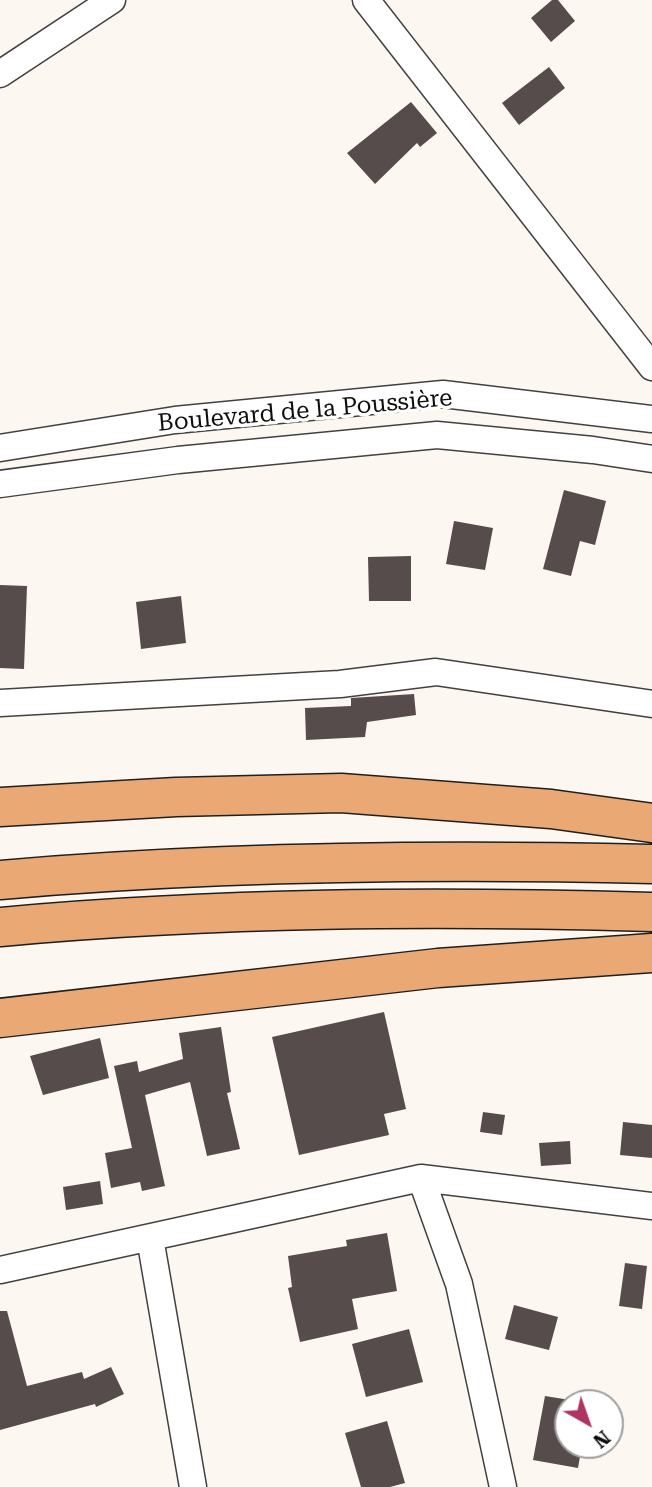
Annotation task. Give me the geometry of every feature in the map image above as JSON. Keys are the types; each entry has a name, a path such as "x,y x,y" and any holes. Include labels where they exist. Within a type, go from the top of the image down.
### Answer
{"main road":[{"path":"0,807 176,797 341,793 551,809 652,823"},
{"path":"0,880 287,864 511,860 652,864"},
{"path":"0,927 287,910 499,908 652,912"},
{"path":"0,1018 438,968 652,953"}],"street":[{"path":"0,74 112,0"},
{"path":"366,0 652,367"},
{"name":"Boulevard de la Poussière","path":"0,448 175,421 443,394 652,419"},
{"name":"Boulevard de la Poussière","path":"0,484 178,460 437,435 593,450 652,459"},
{"path":"0,703 340,684 436,672 652,704"},
{"path":"421,1178 452,1259 503,1487"},
{"path":"0,1270 421,1178 652,1206"},
{"path":"150,1238 193,1487"}],"building":[{"path":"552,0 558,0 575,21 551,42 531,18"},
{"path":"549,67 565,88 519,125 502,103"},
{"path":"411,102 437,133 420,147 417,143 375,184 347,153"},
{"path":"564,490 606,501 595,545 580,541 571,576 543,569"},
{"path":"454,521 493,528 485,570 446,564"},
{"path":"411,556 411,601 369,601 368,557"},
{"path":"0,585 27,586 24,669 0,668"},
{"path":"181,596 186,643 141,649 136,602"},
{"path":"414,694 416,715 367,722 365,737 306,740 305,708 351,706 351,698"},
{"path":"384,1012 406,1109 384,1114 389,1135 299,1155 272,1037"},
{"path":"221,1027 231,1092 227,1093 240,1149 207,1156 190,1082 145,1095 165,1186 142,1191 140,1182 111,1188 105,1153 132,1148 114,1066 137,1061 139,1072 183,1059 179,1033"},
{"path":"100,1038 109,1078 43,1095 30,1056"},
{"path":"483,1112 505,1115 502,1135 480,1132"},
{"path":"623,1122 652,1125 652,1158 620,1155"},
{"path":"570,1141 571,1164 541,1166 539,1143"},
{"path":"100,1181 103,1204 66,1210 63,1187"},
{"path":"387,1233 397,1291 352,1299 358,1329 300,1342 288,1288 292,1287 288,1256 347,1246 346,1240"},
{"path":"625,1263 647,1266 642,1309 619,1306"},
{"path":"514,1305 558,1317 549,1350 505,1339"},
{"path":"0,1311 7,1311 27,1386 82,1372 84,1379 111,1367 124,1394 96,1407 95,1404 0,1430"},
{"path":"409,1329 423,1382 366,1397 352,1344"},
{"path":"545,1396 554,1397 554,1459 580,1459 578,1468 533,1460"},
{"path":"387,1421 405,1483 390,1487 361,1487 345,1433"}]}
